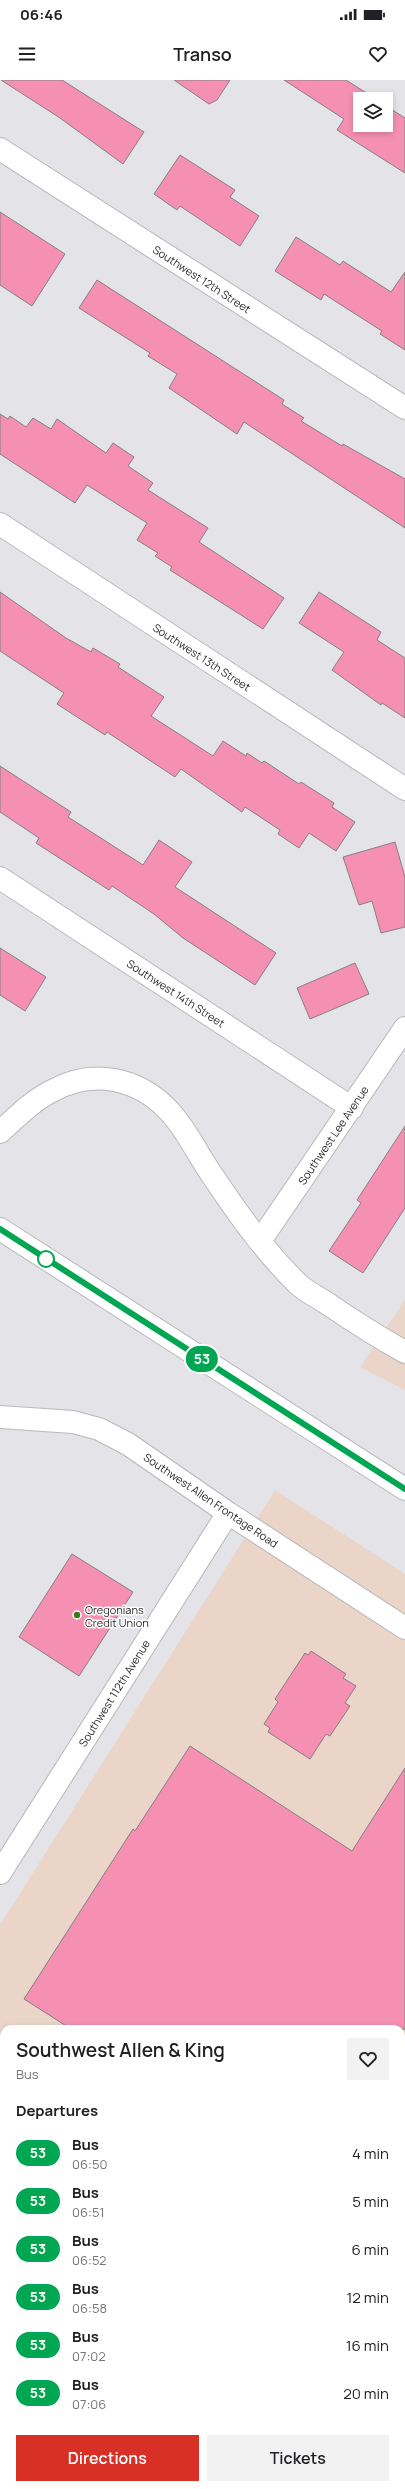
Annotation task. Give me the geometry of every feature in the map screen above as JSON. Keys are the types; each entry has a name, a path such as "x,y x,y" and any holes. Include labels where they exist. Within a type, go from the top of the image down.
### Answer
{"street":[{"name":"Southwest 12th Street","path":"0,149 405,408"},
{"name":"Southwest 13th Street","path":"0,524 405,789"},
{"name":"Southwest 14th Street","path":"0,878 352,1108"},
{"name":"Southwest Lee Avenue","path":"260,1241 352,1108 405,1028"},
{"path":"0,1132 30,1105 53,1090 76,1081 94,1078 124,1081 149,1093 171,1112 210,1173 260,1241 298,1284 374,1335 405,1352"},
{"path":"0,1229 405,1489"},
{"name":"Southwest Allen Frontage Road","path":"0,1417 73,1422 100,1429 128,1444 228,1513 405,1628"},
{"name":"Southwest 112th Avenue","path":"0,1873 228,1513"}],"shaded area":[{"path":"405,1300 405,1390 360,1367"},
{"path":"275,1490 405,1574 405,2025 0,2025 0,1925"}],"building":[{"path":"1,80 62,80 144,132 123,164 60,118"},
{"path":"174,80 230,80 217,100 209,104"},
{"path":"284,80 346,80 365,92 353,92 353,132 393,132 393,110 405,118 405,173 337,130 344,119"},
{"path":"180,155 235,190 230,197 259,216 240,246 180,206 177,210 154,194"},
{"path":"0,212 65,254 32,306 0,285"},
{"path":"296,237 340,265 343,261 391,292 405,272 405,350 380,334 382,331 324,294 321,300 275,271"},
{"path":"97,280 284,400 282,404 304,418 301,421 342,446 343,444 405,479 405,528 244,422 237,434 169,388 177,374 148,356 150,353 79,308"},
{"path":"0,414 8,419 10,416 26,427 33,418 51,429 57,419 106,453 113,443 134,457 128,466 153,483 148,490 208,528 199,542 284,598 263,629 170,570 172,567 155,556 158,553 137,540 147,523 87,485 75,503 0,454"},
{"path":"0,592 66,638 91,652 93,648 120,664 118,667 164,697 151,716 213,756 223,741 246,756 247,753 262,763 264,761 299,784 301,782 334,803 332,807 355,822 336,851 309,833 299,848 278,834 280,830 245,807 242,812 181,769 175,777 107,732 105,735 57,704 64,693 0,651"},
{"path":"319,592 381,632 377,640 405,658 405,718 382,703 381,705 332,670 344,652 299,623"},
{"path":"0,766 71,812 68,817 143,865 159,840 192,862 175,887 276,953 255,985 183,938 154,914 112,886 109,890 36,843 39,838 0,812"},
{"path":"395,842 405,877 405,927 381,933 372,901 359,905 343,857"},
{"path":"0,948 46,977 25,1011 0,995"},
{"path":"355,963 369,994 310,1019 297,988"},
{"path":"405,1126 405,1208 363,1273 329,1251 361,1203 357,1200"},
{"path":"72,1554 133,1592 79,1676 19,1637"},
{"path":"311,1651 346,1674 343,1678 356,1686 345,1703 350,1706 330,1736 326,1734 310,1759 268,1732 270,1728 264,1724 278,1702 275,1699 305,1653 308,1655"},
{"path":"190,1746 352,1851 405,1768 405,2025 65,2025 24,1999 133,1829 135,1831"}],"bus line":[{"name":"53","path":"0,1229 405,1489"}],"place":[{"name":"Oregonians Credit Union","path":"77,1615"}]}
